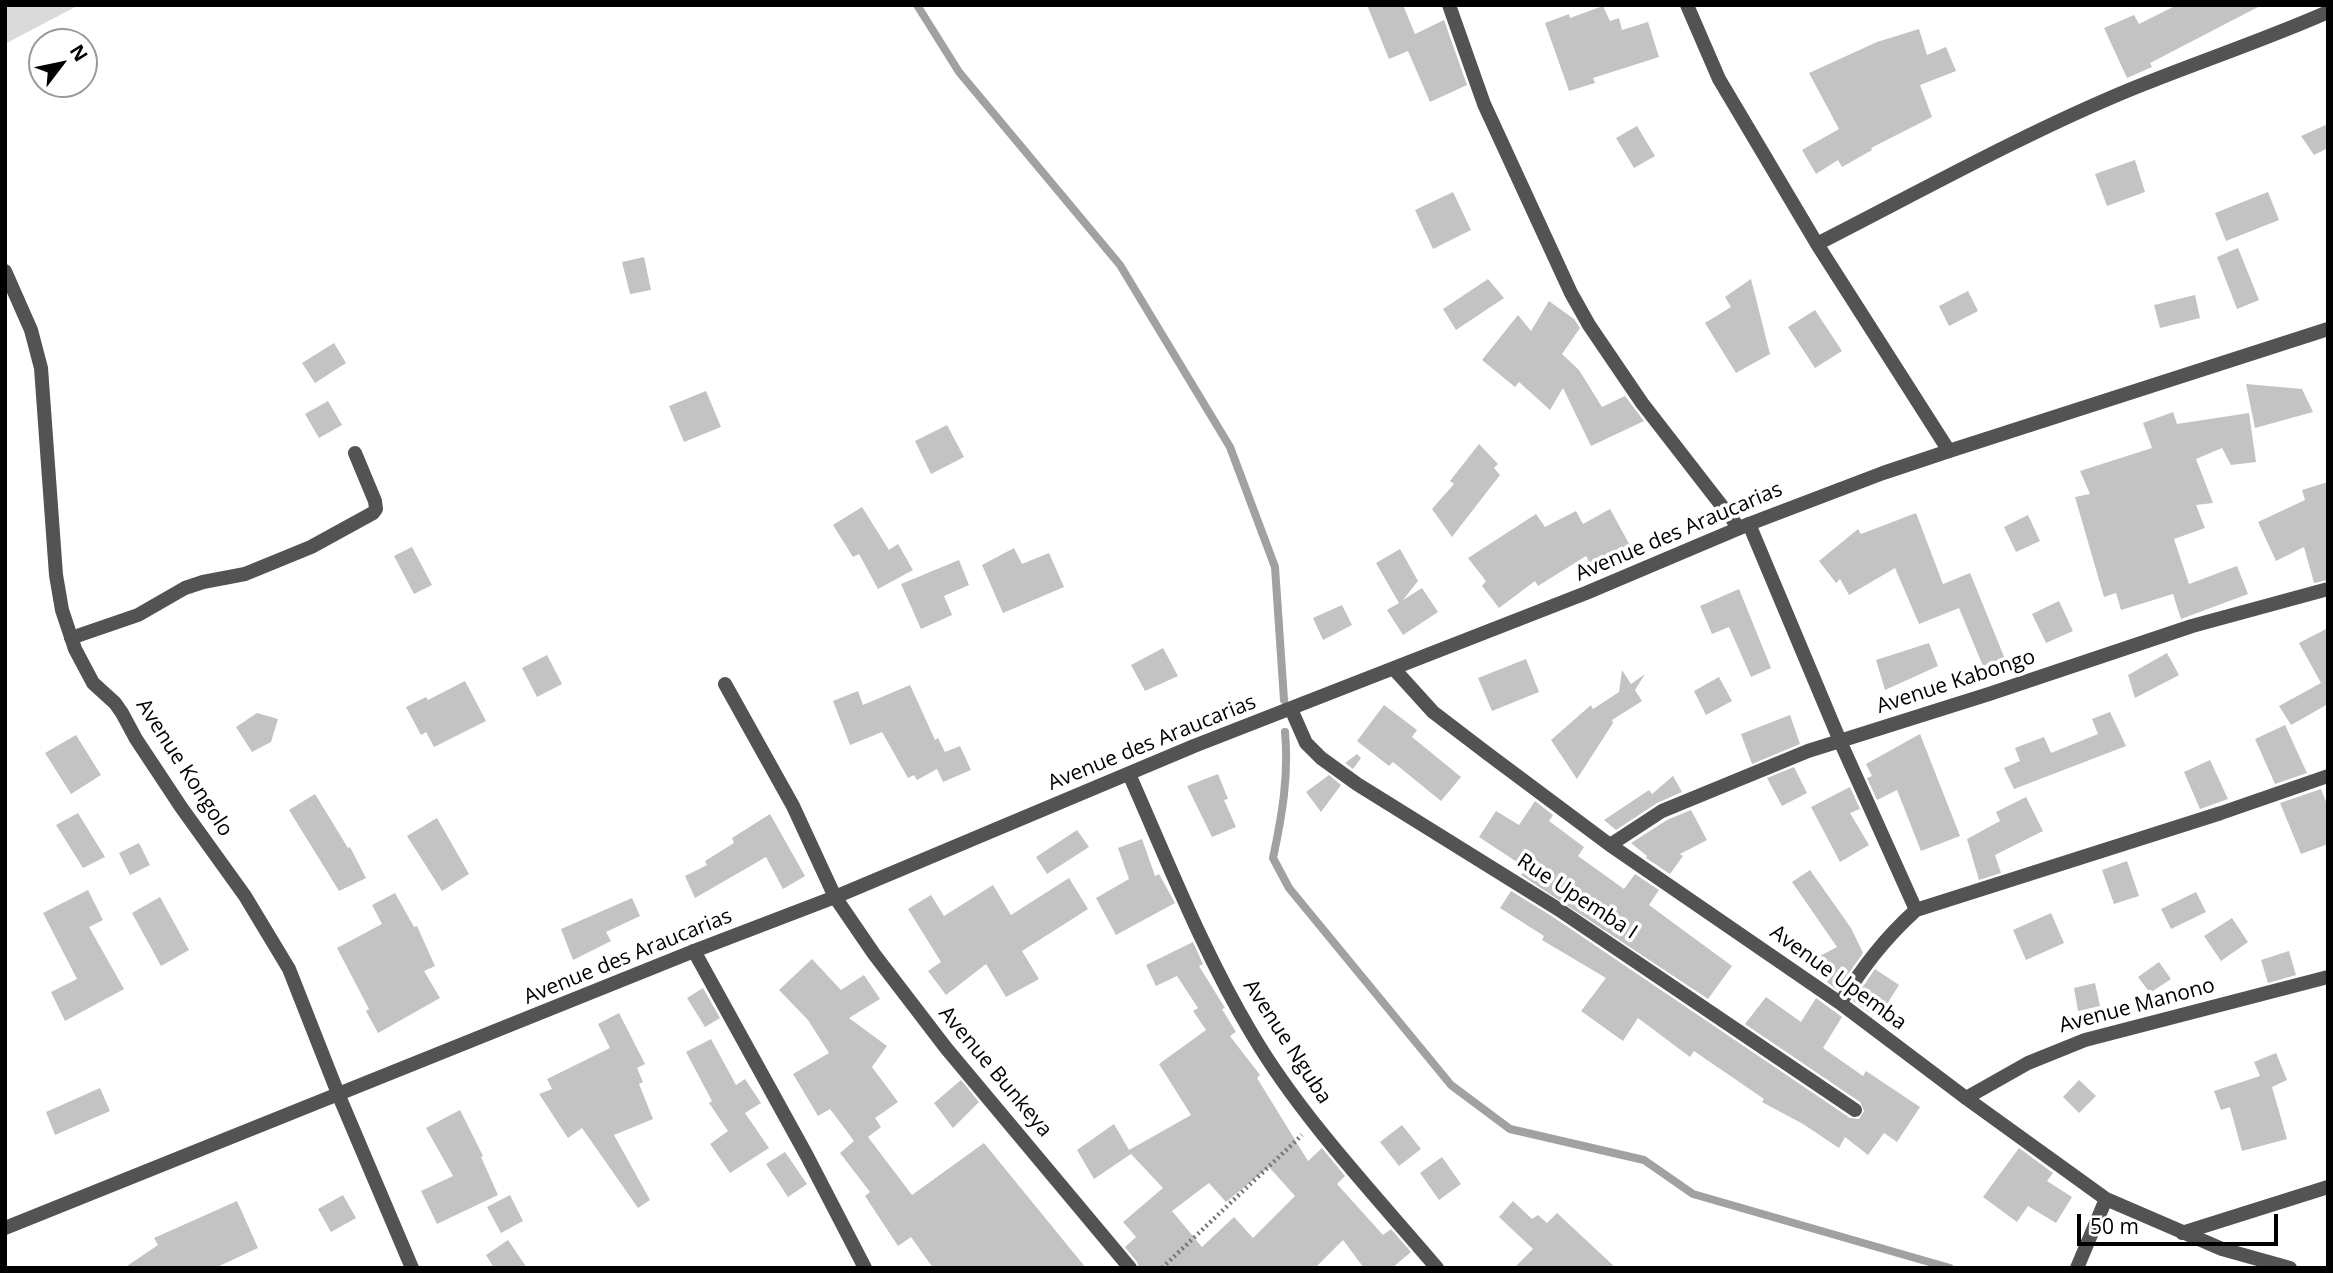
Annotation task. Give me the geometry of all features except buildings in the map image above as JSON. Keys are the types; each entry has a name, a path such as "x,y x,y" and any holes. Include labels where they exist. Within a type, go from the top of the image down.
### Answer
{"street":[{"path":"1449,5 1484,104 1570,293 1642,403 1744,526 1916,910"},
{"path":"1687,5 1719,79 1817,244 1949,451"},
{"path":"1817,244 1996,152 2127,91 2328,12"},
{"name":"Avenue Kongolo","path":"5,271 31,330 41,368 56,575 62,610 71,638 86,674 122,713 166,784 268,931 289,969 412,1268"},
{"name":"Avenue des Araucarias","path":"5,1228 835,897 1194,746 1586,593 1744,526 1883,473 2328,329"},
{"path":"71,638 138,615 186,588 203,582 244,575 311,547 373,513 376,509 375,501 355,453"},
{"name":"Avenue Kabongo","path":"1610,845 1661,811 1808,751 2192,626 2328,589"},
{"name":"Avenue Upemba","path":"1394,669 1433,712 1610,845 1840,1003 2106,1199 2222,1249 2290,1268"},
{"name":"Avenue Bunkeya","path":"725,684 793,806 835,897 874,954 910,1003 1130,1268"},
{"name":"Rue Upemba I","path":"1291,709 1306,743 1328,764 1558,909 1855,1110"},
{"name":"Avenue Nguba","path":"1129,774 1228,992 1253,1036 1315,1123 1437,1268"},
{"path":"1840,1003 1869,958 1916,910 2328,776"},
{"path":"694,951 865,1268"},
{"name":"Avenue Manono","path":"1966,1098 2028,1063 2085,1040 2328,977"},
{"path":"2182,1233 2328,1187"},
{"path":"2079,1265 2106,1199"}],"path":[{"path":"1162,1268 1315,1123"}],"shaded area":[{"path":"5,5 79,5 35,28 28,28 28,32 5,44"}],"waterway":[{"path":"917,5 959,72 1120,265 1230,447 1275,567 1284,700"},
{"path":"1285,732 1284,796 1273,858 1289,888 1451,1085 1510,1129 1644,1160 1693,1194 1950,1268"}]}
